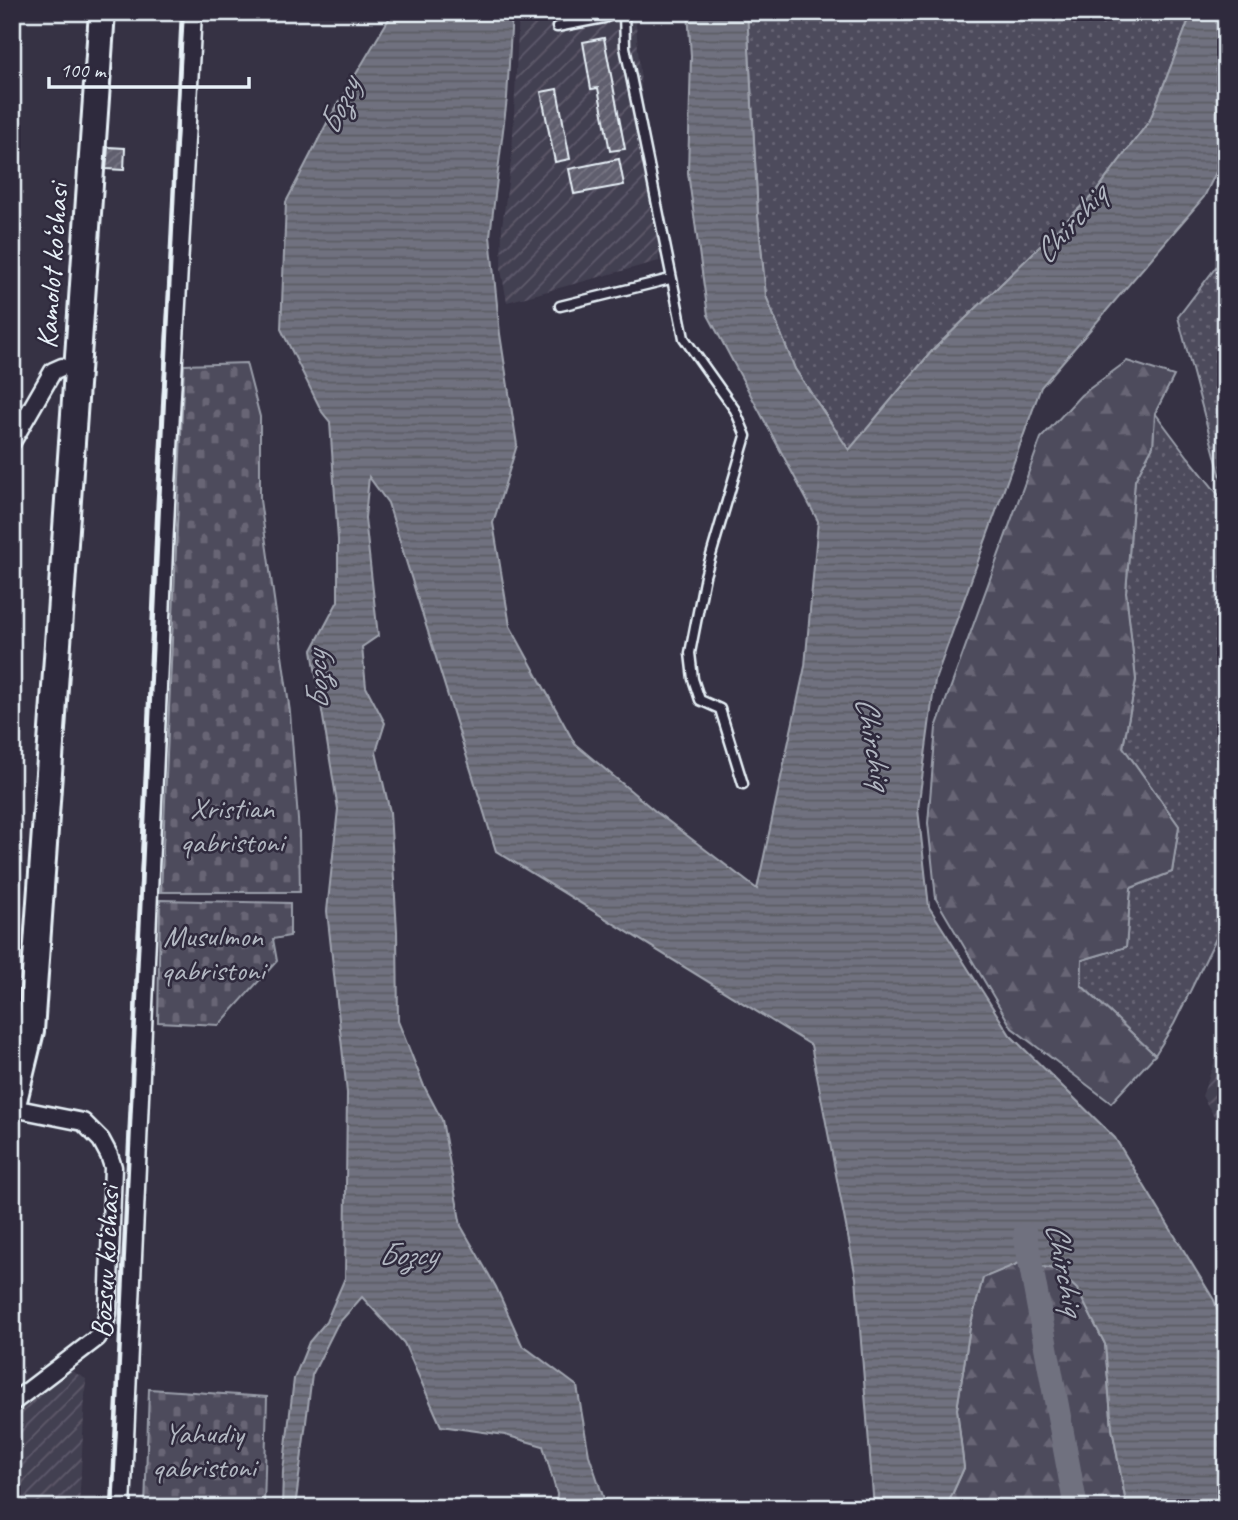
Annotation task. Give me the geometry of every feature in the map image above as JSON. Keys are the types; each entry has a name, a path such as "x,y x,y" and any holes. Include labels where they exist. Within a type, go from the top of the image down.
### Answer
{"main road":[{"path":"12,1039 18,1009 24,938 88,12"},
{"name":"Kamolot ko‘chasi","path":"13,1109 31,1031 102,12"}],"street":[{"name":"Bozsuv ko‘chasi","path":"122,1508 166,504 193,12"},
{"path":"12,442 52,371 62,367"},
{"path":"12,1403 97,1338 103,1330 108,1313 113,1167 101,1140 83,1122 13,1109"}],"lane":[{"path":"557,27 604,18 618,12"},
{"path":"624,12 625,47 684,338 734,410 746,436 705,576 690,653 693,679 700,699 720,709 743,785"},
{"path":"604,18 616,20 625,28"},
{"path":"560,306 670,279"}],"shaded area":[{"path":"519,12 635,12 642,97 659,216 659,261 507,302 501,270 502,226 512,154"},
{"path":"1226,1031 1226,1136 1202,1096"},
{"path":"65,1367 86,1379 79,1508 12,1508 12,1408"}],"green space":[{"path":"747,12 1192,12 1150,120 1095,193 932,351 849,451 795,369 766,296 758,216"},
{"path":"1226,254 1226,479 1221,478 1178,317"},
{"path":"1127,361 1174,376 1155,413 1153,446 1135,480 1126,592 1136,680 1123,747 1179,826 1172,872 1131,888 1126,947 1082,960 1081,985 1155,1055 1111,1103 1012,1028 936,899 928,823 936,728 1041,438 1081,395"},
{"name":"Xristian qabristoni","path":"246,363 260,417 260,500 290,712 299,833 300,892 161,892 184,365"},
{"path":"1155,413 1226,504 1226,918 1174,1024 1155,1055 1081,985 1082,960 1126,947 1131,888 1172,872 1179,826 1123,747 1136,680 1126,592 1135,480 1153,446"},
{"name":"Musulmon qabristoni","path":"160,900 290,903 290,936 273,939 277,961 219,1025 158,1022"},
{"path":"1019,1263 1055,1269 1077,1289 1105,1344 1112,1428 1127,1508 946,1508 964,1468 957,1409 970,1327 983,1277"},
{"name":"Yahudiy qabristoni","path":"149,1389 267,1397 264,1508 145,1508"}],"water":[{"name":"Бозсу","path":"393,12 512,12 507,98 490,236 500,334 517,445 493,523 510,626 575,744 655,811 757,889 805,666 818,521 708,315 688,173 691,56 688,12 747,12 758,216 766,296 795,369 849,450 932,351 1095,193 1150,120 1192,12 1226,12 1226,152 1204,197 1041,387 935,680 918,809 929,907 1010,1035 1115,1138 1214,1300 1226,1333 1226,1508 1127,1508 1112,1428 1105,1344 1077,1289 1055,1269 1019,1263 983,1278 970,1327 957,1409 964,1468 946,1508 874,1508 856,1278 811,1045 496,851 388,503 369,477 365,518 378,636 362,647 366,687 385,723 376,752 390,812 397,931 398,1021 424,1086 442,1120 461,1226 496,1287 522,1345 577,1386 589,1455 607,1508 556,1508 557,1494 543,1446 505,1435 441,1426 404,1343 362,1297 337,1325 312,1375 295,1508 282,1508 283,1471 294,1379 309,1342 326,1322 345,1278 347,1093 327,911 338,809 312,650 338,601 338,540 330,422 322,412 281,329 286,202 328,121"}],"building":[{"path":"604,38 625,149 610,151 598,88 591,89 583,42"},
{"path":"557,89 570,159 555,162 541,92"},
{"path":"108,147 125,148 124,170 106,169"},
{"path":"619,159 624,185 574,194 569,169"}],"waterway":[{"name":"Chirchiq","path":"1025,1234 1076,1508"}],"railway":[{"path":"112,1508 182,12"}]}
